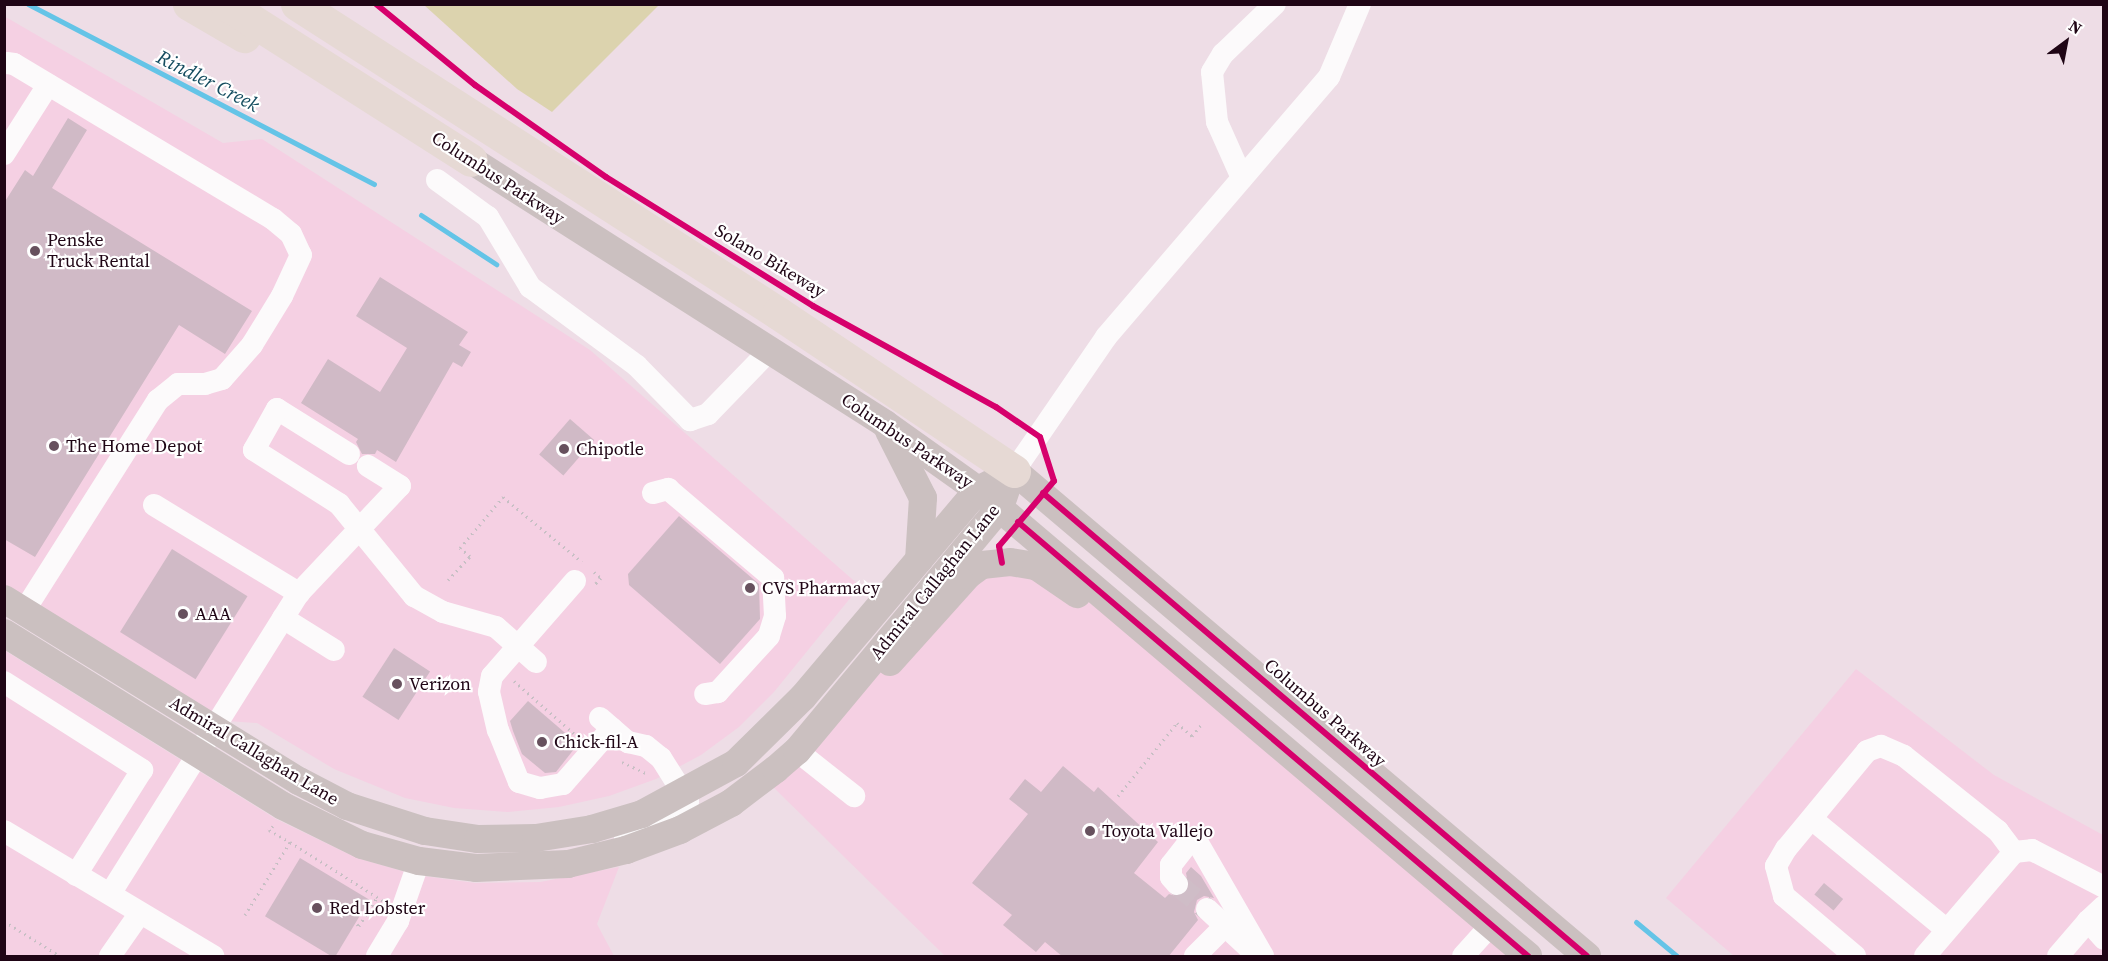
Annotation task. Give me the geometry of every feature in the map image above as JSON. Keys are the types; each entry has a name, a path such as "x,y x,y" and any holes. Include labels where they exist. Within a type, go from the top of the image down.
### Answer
{"highway":[{"path":"189,4 440,140"},
{"name":"Columbus Parkway","path":"226,4 471,160"},
{"name":"Columbus Parkway","path":"297,4 778,313 1014,471"},
{"path":"318,4 357,43"}],"main road":[{"name":"Columbus Parkway","path":"471,160 885,424 989,498 1528,957"},
{"path":"885,424 923,498 920,560"},
{"name":"Admiral Callaghan Lane","path":"14,605 215,729 347,806 398,825 450,836 507,839 573,832 642,814 716,778 757,746 920,560 989,498 1014,471"},
{"name":"Columbus Parkway","path":"1014,471 1587,957"},
{"name":"Admiral Callaghan Lane","path":"4,633 307,820 362,845 419,861 507,869 568,864 626,850 680,830 731,803 803,743 989,498"},
{"path":"803,743 910,645 968,575 982,565 1002,563 1036,566 1223,698"},
{"path":"1491,925 1499,920 1514,921 1558,957"}],"lane":[{"path":"1242,178 1217,122 1212,72 1223,54 1275,4"},
{"path":"1014,471 1106,337 1329,77 1360,4"},
{"path":"7,63 273,219 291,234 301,255 282,296 252,345 222,379 205,384 178,384 158,400 14,605"},
{"path":"4,154 48,85"},
{"path":"436,180 488,217 530,287 637,366 690,420 708,414 770,351"},
{"path":"110,894 299,593 359,528 400,486 277,410 254,450 339,504 359,528 414,596 443,612 496,627 537,662"},
{"path":"653,493 668,489 773,578 775,616 769,636 718,692 705,694"},
{"path":"154,505 299,593"},
{"path":"568,864 588,847 684,812 688,801 661,758 646,746 628,742 606,723 563,784 540,789 519,782 509,764 489,692 492,676 575,581"},
{"path":"283,618 334,650"},
{"path":"4,682 142,770 76,874"},
{"path":"803,743 854,796"},
{"path":"1855,957 1784,896 1778,881 1776,866 1786,849 1813,820 1868,751 1881,746 1904,756 1998,831 2014,852"},
{"path":"1813,820 1947,930"},
{"path":"4,831 213,957"},
{"path":"1177,884 1171,878 1171,865 1195,842 1224,914 1257,957"},
{"path":"1925,957 2014,852 2032,850 2103,887"},
{"path":"377,957 398,921 419,861"},
{"path":"110,957 140,913"},
{"path":"1195,957 1224,914"},
{"path":"1224,914 1263,957"},
{"path":"2096,914 2103,939"},
{"path":"2058,957 2096,914"},
{"path":"1464,957 1491,925"}],"path":[{"path":"1118,796 1177,723 1192,736 1201,725"},
{"path":"245,915 290,842 389,905"},
{"path":"357,924 359,926 377,897"},
{"path":"4,921 60,957"}],"shaded area":[{"path":"424,5 659,5 552,112 517,89"},
{"path":"4,16 223,143 262,139 590,350 860,586 774,692 739,727 701,755 656,779 609,796 559,807 507,812 454,808 405,798 334,769 257,723 212,720 5,594"},
{"path":"1010,562 1079,595 1223,698 1529,956 945,956 765,779 968,575"},
{"path":"4,650 276,819 357,858 416,875 475,883 540,882 619,867 597,924 614,956 5,956"},
{"path":"1856,669 1994,775 2103,835 2103,956 1734,956 1666,898"}],"building":[{"name":"The Home Depot","path":"68,118 87,130 52,188 252,311 225,354 179,325 35,557 4,539 4,203 25,170 33,176"},
{"path":"380,277 468,332 459,345 471,352 462,367 453,362 396,462 377,450 375,454 362,454 356,442 358,439 301,403 328,359 380,392 407,348 356,316"},
{"path":"570,419 594,440 563,475 539,454"},
{"name":"CVS Pharmacy","path":"679,516 759,584 760,619 720,664 629,585 628,574"},
{"name":"AAA","path":"172,549 247,596 196,679 120,632"},
{"name":"Verizon","path":"394,648 430,671 398,720 362,697"},
{"name":"Chick-fil-A","path":"528,701 578,744 556,772 545,773 522,754 510,721"},
{"path":"1063,766 1094,792 1098,787 1158,842 1134,873 1165,898 1169,894 1179,897 1189,889 1186,873 1191,867 1201,876 1214,898 1204,896 1197,900 1194,912 1198,920 1168,957 1063,957 1045,942 1036,952 1003,925 1012,915 972,883 1028,814 1009,799 1025,779 1041,792"},
{"name":"Red Lobster","path":"300,858 369,900 336,956 331,956 265,916"},
{"path":"1824,883 1843,899 1834,911 1814,894"}],"waterway":[{"name":"Rindler Creek","path":"28,4 374,184"},
{"name":"Rindler Creek","path":"421,215 496,264"},
{"name":"Rindler Creek","path":"1636,922 1677,956"}],"tunnel":[{"path":"1177,884 1207,909"}],"cycle path":[{"name":"Solano Bikeway","path":"376,4 475,85 606,177 813,306 996,407 1040,437 1054,481 999,546 1002,563"},
{"path":"1043,493 1587,956"},
{"path":"1018,522 1528,956"}],"place":[{"name":"Penske Truck Rental","path":"35,251"},
{"name":"The Home Depot","path":"54,446"},
{"name":"Chipotle","path":"564,449"},
{"name":"CVS Pharmacy","path":"750,588"},
{"name":"AAA","path":"183,614"},
{"name":"Verizon","path":"397,684"},
{"name":"Chick-fil-A","path":"542,742"},
{"name":"Toyota Vallejo","path":"1090,831"},
{"name":"Red Lobster","path":"317,908"}]}
